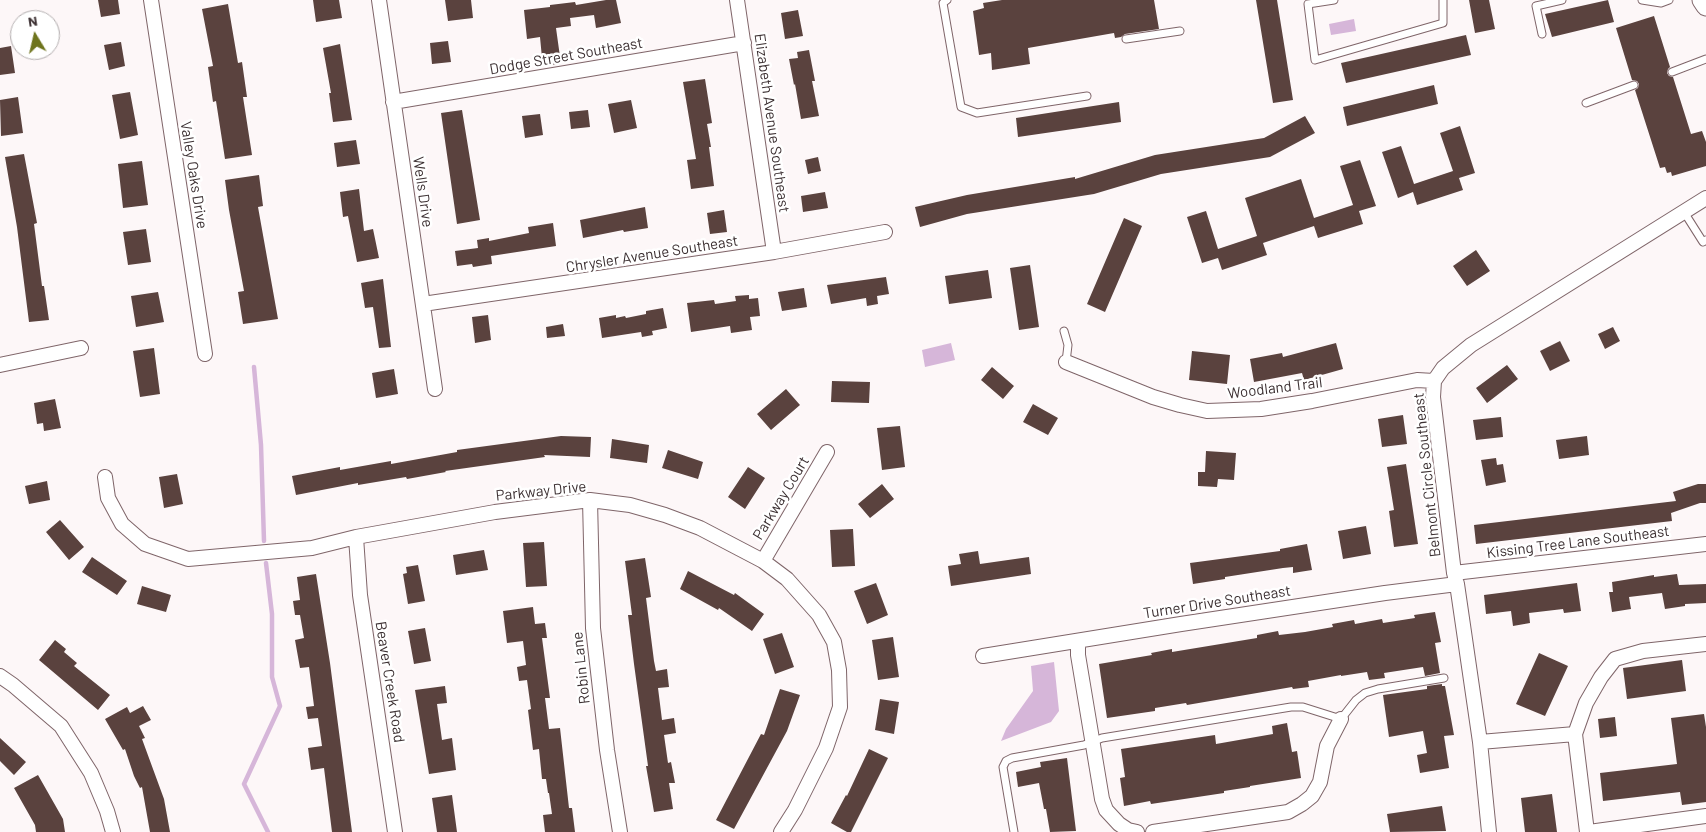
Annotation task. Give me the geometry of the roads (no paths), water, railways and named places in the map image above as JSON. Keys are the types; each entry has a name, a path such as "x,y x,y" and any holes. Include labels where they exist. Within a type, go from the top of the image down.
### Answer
{"main road":[{"path":"1702,0 1706,6"}],"street":[{"name":"Valley Oaks Drive","path":"151,0 205,354"},
{"name":"Wells Drive","path":"379,0 435,389"},
{"name":"Elizabeth Avenue Southeast","path":"737,0 774,252"},
{"name":"Dodge Street Southeast","path":"393,102 744,43"},
{"name":"Belmont Circle Southeast","path":"1488,832 1480,742 1432,397 1434,381 1443,368 1471,346 1706,198"},
{"name":"Chrysler Avenue Southeast","path":"424,304 774,252 885,232"},
{"path":"0,361 81,348"},
{"name":"Woodland Trail","path":"1066,362 1153,397 1207,411 1261,409 1417,380 1434,381"},
{"name":"Parkway Court","path":"763,561 827,452"},
{"name":"Parkway Drive","path":"105,477 108,498 122,524 145,544 188,559 312,548 356,537 495,512 590,500 630,505 664,515 700,528 763,561 788,579 818,616 834,642 839,670 840,707 826,748 795,810 781,832"},
{"name":"Robin Lane","path":"590,500 595,646 607,750 620,832"},
{"name":"Beaver Creek Road","path":"356,537 360,595 396,832"},
{"name":"Kissing Tree Lane Southeast","path":"1456,579 1706,544"},
{"name":"Turner Drive Southeast","path":"983,656 1337,600 1456,579"},
{"path":"1078,641 1078,655 1102,799 1106,810 1119,824 1128,830 1137,832"},
{"path":"1706,644 1643,651 1615,659 1601,677 1586,703 1575,734 1588,832 1706,816"},
{"path":"0,676 61,726 91,773 107,811 113,832"},
{"path":"1153,832 1288,812 1302,804 1312,796 1320,782 1328,746 1341,719"},
{"path":"1480,742 1575,734"}],"lane":[{"path":"947,0 943,3 961,107 976,114 1087,96"},
{"path":"1334,0 1308,4 1314,60 1443,23 1443,0"},
{"path":"1542,34 1536,6 1562,0"},
{"path":"1642,0 1661,3 1669,0"},
{"path":"1126,39 1180,30"},
{"path":"1672,72 1706,59"},
{"path":"1586,103 1634,85"},
{"path":"1684,212 1702,242 1706,240"},
{"path":"1064,331 1068,345 1066,362"},
{"path":"1014,832 1003,767 1006,761 1012,758 1084,745 1091,740 1290,707 1302,707 1341,719 1356,700 1365,693 1378,689 1444,678"}],"waterway":[{"path":"254,367 261,445 264,541"},
{"path":"266,563 272,614 272,677 280,706 244,784 268,832"}]}
